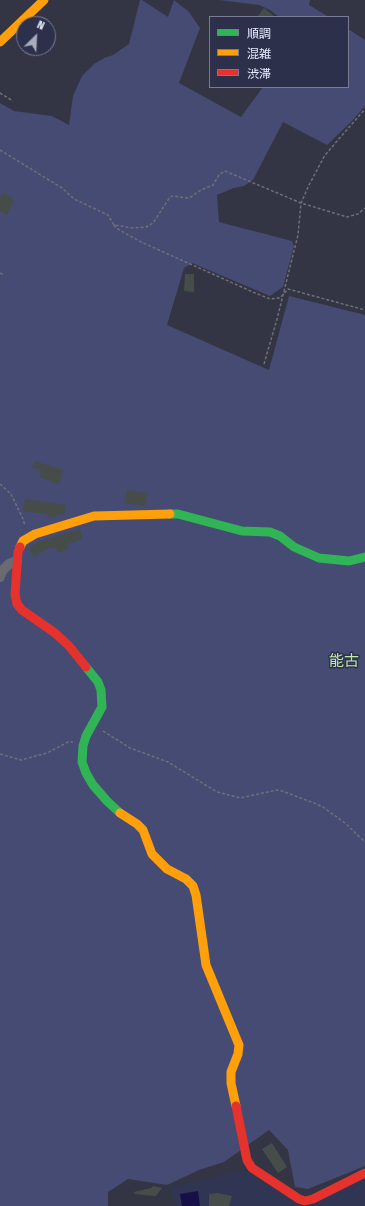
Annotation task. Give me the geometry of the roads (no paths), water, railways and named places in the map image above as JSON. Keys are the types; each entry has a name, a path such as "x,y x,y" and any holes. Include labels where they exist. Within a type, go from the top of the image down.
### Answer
{"street":[{"path":"0,42 44,0"},
{"path":"365,557 349,561 319,558 294,547 280,536 270,532 242,531 178,514 94,516 28,537 21,544 18,552 15,594 17,604 22,610 55,633 69,646 98,682 101,690 102,707 83,746 82,762 93,785 118,811 143,830 152,854 168,869 186,879 193,886 196,895 206,965 239,1045 238,1054 231,1072 231,1083 247,1160 252,1168 298,1199 305,1201 313,1200 354,1178 365,1174"},
{"path":"0,577 8,564 17,561"}],"district":[{"name":"能古","path":"344,662"}]}
